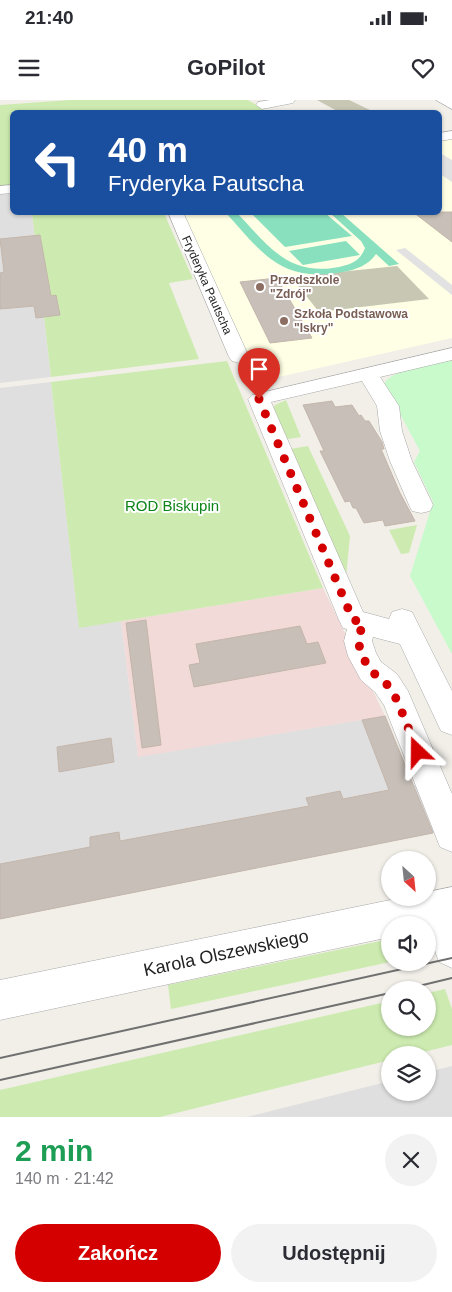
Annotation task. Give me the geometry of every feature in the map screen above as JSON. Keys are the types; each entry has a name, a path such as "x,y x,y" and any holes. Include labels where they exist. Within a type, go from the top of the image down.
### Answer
{"street":[{"path":"258,102 289,100"},
{"path":"442,100 452,105"},
{"path":"258,102 272,110"},
{"name":"Fryderyka Pautscha","path":"176,215 240,357"},
{"path":"410,636 353,620 259,399 452,354"},
{"path":"368,374 388,406 391,430 401,461 421,505"},
{"path":"342,595 401,618 452,722"},
{"path":"363,622 358,641 362,656 371,671 386,683 397,700 452,836"},
{"path":"445,907 452,949"},
{"name":"Karola Olszewskiego","path":"0,1000 445,907"}],"shaded area":[{"path":"317,100 349,100 370,110 335,110"},
{"path":"452,139 452,338 261,381 184,215 442,215 442,141"},
{"path":"442,154 452,160 452,182 442,175"},
{"path":"10,193 10,215 32,215 51,377 0,383 0,194"},
{"path":"405,248 452,285 452,295 396,250"},
{"path":"397,266 429,299 319,312 291,277"},
{"path":"51,382 79,627 121,621 138,756 385,716 412,785 418,785 437,832 0,919 0,388"},
{"path":"323,588 385,716 138,757 121,621"},
{"path":"452,1066 452,1117 247,1117 381,1083 381,1101 436,1101 436,1070"}],"green space":[{"path":"70,100 248,100 265,110 10,110 10,186 0,187 0,105"},
{"path":"32,215 165,215 193,279 169,283 199,359 51,377"},
{"path":"228,215 239,215 269,247 292,263 321,269 339,267 358,259 365,248 361,241 332,215 343,215 399,264 389,266 376,254 370,261 352,270 322,274 304,273 288,269 275,262 251,241"},
{"path":"253,215 327,215 352,236 285,247"},
{"path":"346,241 360,255 303,265 289,251"},
{"path":"452,360 452,654 410,576 433,502 414,462 420,451 384,384 395,374 425,365"},
{"name":"ROD Biskupin","path":"227,361 323,588 79,628 51,382"},
{"path":"286,400 301,437 283,440 273,409 275,405"},
{"path":"308,446 350,536 346,577 290,449"},
{"path":"417,525 409,553 401,554 389,530"},
{"path":"381,941 381,964 171,1009 168,985"},
{"path":"445,989 452,1009 452,1045 436,1049 436,1046 381,1046 381,1062 160,1117 0,1117 0,1090 381,1003 381,1036 436,1036 436,991"}],"building":[{"path":"442,212 452,212 452,242 417,215 442,215"},
{"path":"40,235 51,296 56,295 60,315 36,318 34,306 0,309 0,273 4,272 0,239"},
{"path":"277,278 312,338 270,343 240,282"},
{"path":"332,401 335,407 352,405 359,416 361,415 365,421 369,421 382,442 384,449 381,449 400,493 415,521 385,526 383,520 364,523 350,501 345,502 320,451 324,451 303,405"},
{"path":"146,620 161,745 142,748 126,623"},
{"path":"300,626 307,644 318,642 326,663 194,687 189,665 200,663 196,644"},
{"path":"385,716 433,833 0,919 0,864 90,847 90,837 119,832 120,841 309,806 306,798 340,791 343,799 389,790 362,720"},
{"path":"111,738 114,762 59,772 57,747"}],"tram line":[{"path":"0,1058 452,958"},
{"path":"436,982 452,978"},
{"path":"0,1080 381,995"}],"place":[{"name":"Przedszkole \"Zdrój\"","path":"260,287"},
{"name":"Szkoła Podstawowa \"Iskry\"","path":"284,321"}],"route":[{"path":"259,399 353,620 363,622 358,641 362,656 371,671 386,683 397,700 418,752"}]}
